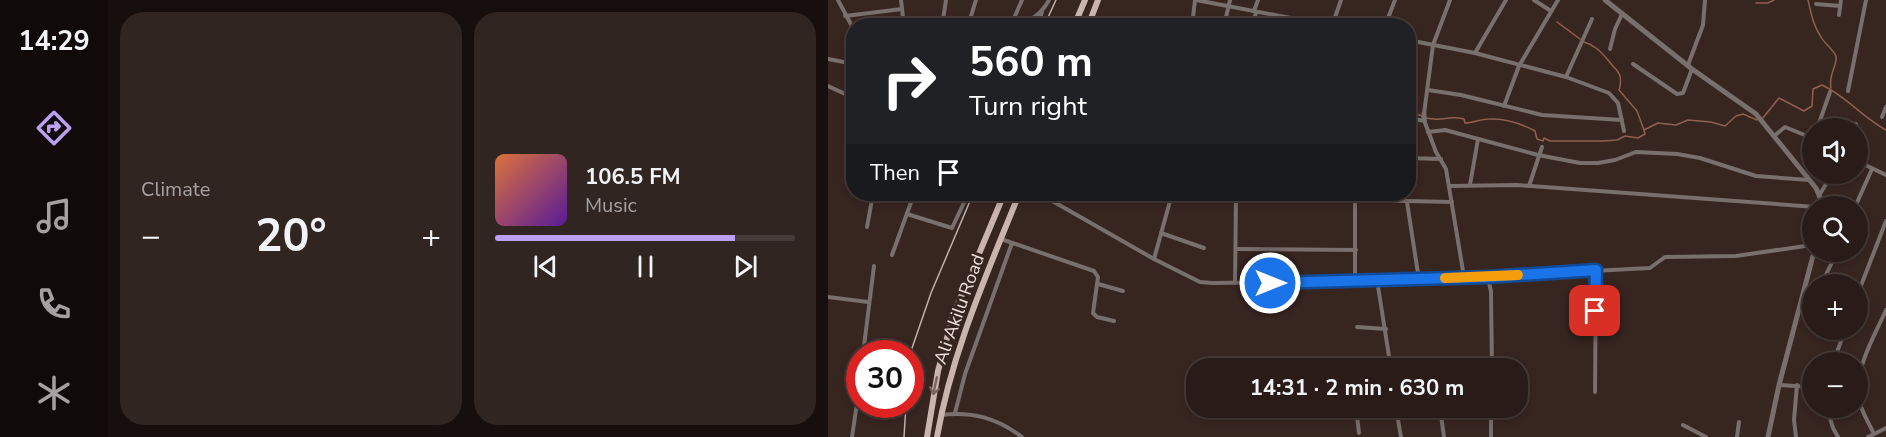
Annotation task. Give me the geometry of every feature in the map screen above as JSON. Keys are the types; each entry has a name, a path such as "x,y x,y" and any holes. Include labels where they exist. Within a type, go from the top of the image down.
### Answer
{"main road":[{"path":"1077,18 1085,0"},
{"path":"1091,18 1098,0"},
{"name":"Ali Akilu Road","path":"927,437 938,371 953,316 1001,201"},
{"name":"Ali Akilu Road","path":"937,437 962,336 1016,201"}],"street":[{"path":"838,0 847,18"},
{"path":"901,0 903,18"},
{"path":"943,18 946,0"},
{"path":"970,18 976,0"},
{"path":"1015,18 1023,0"},
{"path":"1040,18 1049,0"},
{"path":"1193,18 1195,0 1291,18"},
{"path":"1226,18 1230,0"},
{"path":"1254,18 1258,0"},
{"path":"1335,18 1341,0"},
{"path":"1388,18 1395,0"},
{"path":"1450,0 1433,45 1424,118 1428,132 1446,169 1464,278"},
{"path":"1475,53 1506,0"},
{"path":"1534,0 1551,11"},
{"path":"1504,106 1519,66 1558,0"},
{"path":"1605,0 1690,67 1748,107 1802,171"},
{"path":"1633,64 1677,94 1681,94 1703,25 1705,0"},
{"path":"1848,91 1866,0"},
{"path":"1816,4 1840,3 1839,15"},
{"path":"845,15 902,9"},
{"path":"1032,18 1042,12"},
{"path":"1610,49 1622,14"},
{"path":"1566,77 1592,19"},
{"path":"1416,42 1475,53 1566,77 1613,96 1618,103 1624,130"},
{"path":"828,58 846,62"},
{"path":"828,86 846,94"},
{"path":"1428,90 1461,95 1542,116 1622,120"},
{"path":"1821,118 1830,92"},
{"path":"1882,117 1886,107"},
{"path":"1416,118 1424,118"},
{"path":"1773,136 1785,127 1802,134"},
{"path":"1428,132 1445,130 1538,155 1580,163 1615,160 1636,152 1677,154 1700,158 1756,176 1802,179"},
{"path":"1470,185 1478,139"},
{"path":"1529,186 1542,147"},
{"path":"1416,158 1440,159"},
{"path":"1868,167 1886,175"},
{"path":"1860,196 1872,169"},
{"path":"1812,184 1820,194 1826,184"},
{"path":"1450,186 1529,186 1802,206"},
{"path":"867,227 872,201"},
{"path":"892,255 912,201"},
{"path":"907,214 952,228 965,201"},
{"path":"1052,201 1154,259 1200,282 1419,280 1650,268 1665,257 1736,256 1802,247"},
{"path":"1154,259 1170,201"},
{"path":"1235,283 1236,201"},
{"path":"1355,201 1355,280"},
{"path":"1381,201 1452,202"},
{"path":"1407,202 1419,280"},
{"path":"1866,274 1886,221"},
{"path":"1161,233 1204,248"},
{"path":"1001,239 1094,271 1098,277 1098,284 1093,313 1097,317 1114,321"},
{"path":"955,413 965,374 1012,243"},
{"path":"1236,249 1356,250"},
{"path":"865,340 874,266"},
{"path":"1595,393 1596,270"},
{"path":"1488,277 1491,292 1492,358"},
{"path":"1377,280 1389,358"},
{"path":"1098,284 1124,291"},
{"path":"1768,437 1802,292"},
{"path":"828,297 868,302"},
{"path":"1874,434 1862,410 1858,395 1859,377 1886,310"},
{"path":"1357,327 1386,329"},
{"path":"1779,385 1802,386"},
{"path":"1796,437 1794,420 1797,385"},
{"path":"941,415 955,413 986,417 1022,437"},
{"path":"852,437 855,418"},
{"path":"1357,418 1359,434"},
{"path":"1398,418 1401,437"},
{"path":"1441,418 1444,437"},
{"path":"1491,418 1491,437"},
{"path":"1829,418 1838,437"},
{"path":"1737,437 1739,422"},
{"path":"1683,425 1696,434 1706,437"},
{"path":"1868,437 1886,428"}],"waterway":[{"path":"1756,3 1768,3 1774,0"},
{"path":"1808,0 1818,32 1836,56 1831,88"},
{"path":"1557,22 1580,39"},
{"path":"1584,42 1598,49 1618,72 1621,79 1619,90 1637,111 1644,130 1658,123 1676,125 1688,120 1725,126 1736,116 1743,114 1757,120"},
{"path":"1762,119 1779,98 1804,111 1812,106 1813,89 1822,85 1886,130"},
{"path":"1416,114 1422,116"},
{"path":"1426,118 1458,118 1464,119 1465,123 1486,119 1507,121 1535,131 1537,139 1543,141 1544,138 1550,141 1603,141 1617,140 1625,136 1638,138 1645,134 1644,130"}],"railway":[{"path":"1048,18 1056,0"},
{"path":"915,340 931,293 970,201"},
{"path":"904,437 905,418"}],"slow traffic":[{"path":"1445,278 1518,275"}],"route":[{"path":"1270,283 1419,280 1596,270 1595,311"}]}
